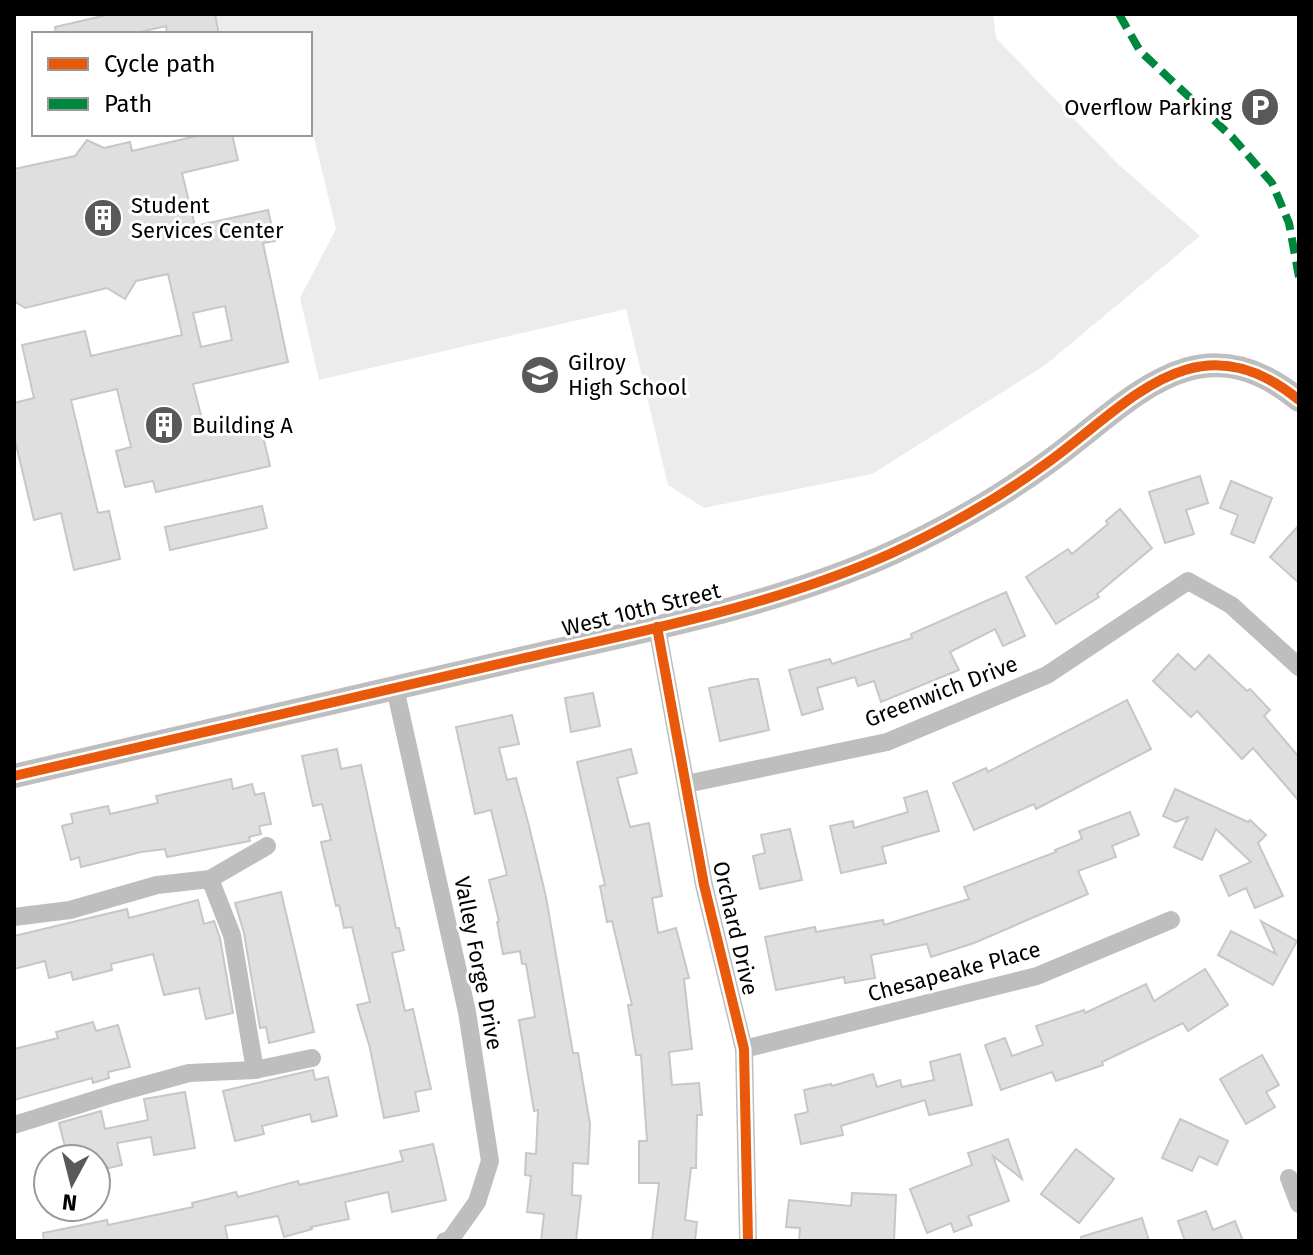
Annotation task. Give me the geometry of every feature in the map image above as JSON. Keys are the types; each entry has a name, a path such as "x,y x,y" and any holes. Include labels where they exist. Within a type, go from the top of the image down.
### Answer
{"street":[{"name":"West 10th Street","path":"14,776 657,627 794,590 891,553 955,521 1018,484 1141,390 1194,367 1229,366 1263,376 1299,400"},
{"name":"Greenwich Drive","path":"686,784 887,742 1047,675 1188,581 1231,605 1299,667"},
{"name":"Orchard Drive","path":"657,627 704,885 744,1049 748,1241"},
{"name":"Valley Forge Drive","path":"395,688 467,1012 490,1161 477,1202 448,1240"},
{"path":"14,917 70,910 157,885 210,879 267,846"},
{"path":"210,879 232,935 255,1070"},
{"name":"Chesapeake Place","path":"744,1049 1037,976 1171,920"},
{"path":"14,1125 189,1073 255,1070 312,1058"},
{"path":"1289,1178 1299,1204"}],"shaded area":[{"path":"216,14 993,14 996,38 1117,163 1200,236 1044,366 872,474 704,508 668,485 626,309 319,380 300,298 336,229 312,129 312,32 220,32"}],"building":[{"path":"111,14 215,14 219,32 167,32 166,26 140,32 56,32 55,27"},
{"path":"196,136 232,136 238,160 182,173 195,226 268,210 275,241 263,243 288,362 193,384 205,431 259,419 270,466 156,492 153,481 125,487 116,451 131,447 117,389 71,400 98,513 109,511 120,559 74,570 61,513 34,520 14,436 14,403 34,398 22,345 85,331 91,356 182,335 168,274 136,281 125,299 107,288 25,308 14,301 14,169 75,156 87,140 104,148 130,142 132,151","holes":["225,306 232,340 201,347 193,313"]},
{"path":"1200,476 1208,503 1186,510 1194,534 1165,543 1149,492"},
{"path":"1231,481 1272,498 1254,543 1231,534 1238,515 1220,508"},
{"path":"262,506 267,528 170,550 165,527"},
{"path":"1120,509 1152,548 1097,594 1099,597 1056,624 1026,577 1068,549 1072,554 1108,524 1106,521"},
{"path":"1299,525 1299,583 1270,557"},
{"path":"1006,592 1025,636 1003,646 995,629 950,652 959,670 881,702 874,681 858,686 855,677 817,688 823,709 802,715 789,670 830,659 832,664 912,638 911,634"},
{"path":"1178,654 1195,670 1209,655 1270,710 1264,716 1299,757 1299,801 1253,748 1242,759 1197,711 1191,717 1153,681"},
{"path":"758,679 769,730 720,741 709,688"},
{"path":"593,693 600,726 571,732 565,698"},
{"path":"1127,700 1151,749 1036,809 1034,804 974,830 953,783 986,768 988,772"},
{"path":"512,715 519,744 499,748 507,780 516,778 529,826 546,897 573,1053 578,1053 590,1124 588,1164 573,1163 572,1195 581,1196 576,1241 541,1241 544,1214 527,1212 531,1176 525,1175 526,1153 536,1154 538,1110 534,1111 519,1020 535,1017 526,964 522,964 520,951 503,954 489,880 507,875 491,810 475,814 456,727"},
{"path":"337,749 341,769 361,765 396,928 399,928 404,950 392,953 405,1011 413,1009 431,1089 415,1092 419,1111 384,1118 370,1048 357,1005 370,1002 352,927 344,928 339,905 336,906 321,842 331,840 322,804 313,806 302,756"},
{"path":"631,749 637,773 617,778 630,827 649,823 662,896 652,898 658,933 676,928 689,978 684,979 692,1049 669,1052 672,1085 699,1083 702,1115 697,1115 696,1168 691,1168 685,1220 697,1222 695,1241 652,1241 659,1183 639,1183 639,1141 647,1141 641,1055 636,1055 628,1005 632,1005 612,921 607,922 600,886 605,885 577,762"},
{"path":"231,779 233,789 252,784 255,795 264,793 271,824 259,826 261,834 249,837 250,841 167,857 165,849 141,852 81,867 79,857 71,860 62,826 73,823 71,814 108,806 110,814 158,803 156,796"},
{"path":"1175,789 1248,822 1250,820 1266,835 1258,843 1283,896 1255,908 1246,888 1229,896 1220,876 1251,862 1216,829 1202,860 1174,847 1188,817 1176,822 1163,816"},
{"path":"927,791 939,831 882,847 886,863 841,873 830,826 853,821 854,828 908,812 904,798"},
{"path":"1130,812 1139,835 1112,846 1116,857 1078,871 1088,894 974,943 931,957 927,944 871,955 875,978 845,983 844,977 776,990 765,937 815,927 816,932 883,920 884,925 969,899 964,887 1056,852 1082,839 1079,831"},
{"path":"790,829 802,880 760,889 753,856 765,853 761,835"},
{"path":"281,892 314,1032 269,1043 266,1027 260,1028 244,933 235,903"},
{"path":"198,900 204,924 214,921 220,938 233,1013 206,1019 199,988 164,995 153,954 111,964 112,970 73,980 71,972 49,978 45,961 14,969 14,936 127,909 129,918"},
{"path":"1261,921 1297,941 1273,985 1218,955 1231,931 1276,954"},
{"path":"1205,969 1228,1005 1188,1031 1183,1023 1102,1062 1103,1065 1056,1081 1052,1072 1001,1090 985,1045 1005,1038 1012,1056 1043,1045 1036,1026 1084,1010 1085,1013 1146,984 1154,1001"},
{"path":"93,1022 96,1031 118,1025 130,1067 108,1072 109,1078 93,1083 92,1078 14,1100 14,1049 58,1038 56,1032"},
{"path":"960,1054 972,1105 929,1115 925,1100 841,1126 843,1135 801,1144 795,1115 808,1112 804,1090 832,1086 873,1074 877,1087 900,1080 902,1087 934,1080 930,1062"},
{"path":"1262,1055 1279,1085 1266,1092 1275,1107 1246,1124 1220,1079"},
{"path":"313,1070 315,1080 328,1077 337,1116 312,1122 310,1114 262,1126 264,1134 235,1141 223,1091"},
{"path":"185,1092 195,1148 154,1155 151,1137 117,1143 122,1165 112,1167 112,1143 64,1143 59,1123 101,1111 105,1129 148,1120 144,1099"},
{"path":"1180,1119 1228,1141 1217,1165 1199,1156 1192,1171 1162,1158"},
{"path":"1008,1139 1022,1179 993,1156 1009,1201 968,1216 972,1225 954,1232 951,1223 927,1233 910,1189 972,1165 968,1153"},
{"path":"433,1144 446,1200 392,1212 388,1192 345,1202 349,1219 311,1227 284,1237 278,1216 225,1226 228,1241 44,1241 43,1233 92,1223 108,1225 193,1207 192,1203 236,1192 238,1197 298,1181 299,1185 403,1161 400,1151"},
{"path":"1076,1149 1114,1179 1079,1223 1041,1194"},
{"path":"852,1193 896,1195 894,1241 799,1241 800,1228 786,1227 789,1200 851,1206"},
{"path":"1206,1211 1213,1230 1235,1221 1243,1241 1185,1241 1178,1221"},
{"path":"1142,1218 1149,1241 1082,1241 1081,1237"}],"marked path":[{"path":"1119,14 1140,51 1233,138 1272,183 1289,223 1299,277"}],"cycle path":[{"path":"14,776 662,627 802,588 892,553 952,523 1029,476 1135,395 1165,378 1195,367 1228,366 1262,376 1299,400"},
{"path":"657,627 704,885 744,1049 748,1241"}],"place":[{"name":"Overflow Parking","path":"1260,107"},
{"name":"Student Services Center","path":"103,218"},
{"name":"Gilroy High School","path":"540,375"},
{"name":"Building A","path":"164,425"}]}
